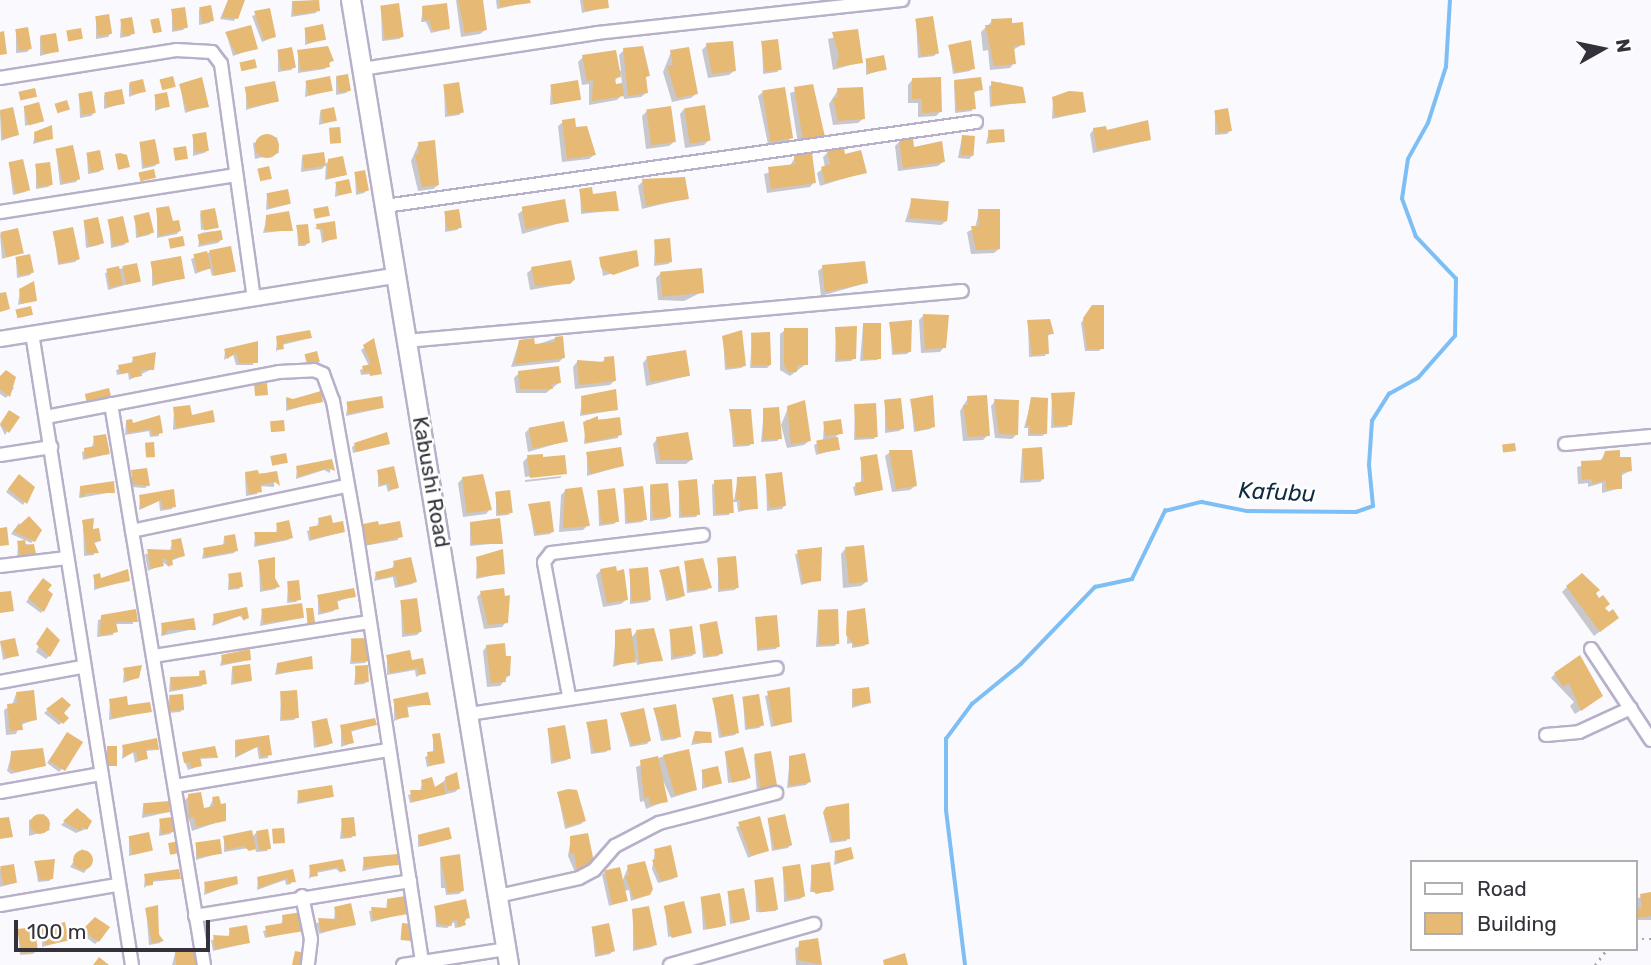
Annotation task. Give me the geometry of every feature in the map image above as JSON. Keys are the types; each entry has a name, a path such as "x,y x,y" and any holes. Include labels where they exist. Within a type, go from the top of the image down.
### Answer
{"main road":[{"name":"Kabushi Road","path":"351,0 507,957"}],"street":[{"path":"362,69 597,33 902,0"},
{"path":"0,78 176,50 212,52 221,64 254,298"},
{"path":"385,206 976,122"},
{"path":"0,212 235,175"},
{"path":"0,339 395,276"},
{"path":"407,341 962,291"},
{"path":"32,334 82,667 132,965"},
{"path":"46,417 279,372 314,370 323,374 333,401 422,962"},
{"path":"111,404 204,965"},
{"path":"1565,443 1651,436"},
{"path":"0,455 51,447"},
{"path":"132,530 346,486"},
{"path":"569,696 544,562 551,553 703,535"},
{"path":"0,566 67,558"},
{"path":"154,656 369,622"},
{"path":"1591,649 1651,740"},
{"path":"0,682 82,667"},
{"path":"469,713 569,696 777,668"},
{"path":"1546,735 1579,732 1632,708"},
{"path":"175,786 388,750"},
{"path":"0,792 101,774"},
{"path":"498,896 579,878 615,846 659,823 776,793"},
{"path":"195,916 302,896 410,881"},
{"path":"0,905 117,885"},
{"path":"302,896 310,939 309,965"},
{"path":"670,965 814,924"},
{"path":"403,965 507,957"}],"building":[{"path":"228,0 245,0 238,19 222,17"},
{"path":"319,0 320,11 294,15 292,1"},
{"path":"458,0 483,0 487,30 465,33"},
{"path":"499,0 530,0 531,3 500,7"},
{"path":"583,0 608,0 609,8 585,11"},
{"path":"399,3 404,37 385,39 380,6"},
{"path":"447,3 450,29 433,31 429,20 423,20 422,6"},
{"path":"211,5 214,21 202,23 199,7"},
{"path":"185,7 188,28 174,30 171,9"},
{"path":"270,8 276,37 264,40 254,11"},
{"path":"109,14 112,34 98,36 95,16"},
{"path":"933,16 939,54 921,56 915,19"},
{"path":"132,17 135,34 123,36 120,19"},
{"path":"159,18 162,32 153,34 150,20"},
{"path":"1012,18 1012,23 1023,22 1025,45 1014,46 1016,64 994,66 985,25 992,25 991,19"},
{"path":"323,24 326,40 307,43 304,28"},
{"path":"251,25 258,49 236,54 225,32"},
{"path":"28,27 32,49 19,51 15,29"},
{"path":"81,28 83,39 68,41 66,31"},
{"path":"858,29 863,63 836,67 839,55 832,32"},
{"path":"4,31 7,54 0,55 0,32"},
{"path":"56,33 59,52 43,54 40,36"},
{"path":"778,39 782,70 765,72 761,41"},
{"path":"971,40 975,69 955,72 948,45"},
{"path":"733,41 736,71 712,74 706,43"},
{"path":"328,46 334,61 329,62 330,67 301,71 297,50"},
{"path":"643,46 650,76 646,77 648,93 628,96 623,48"},
{"path":"292,47 296,68 281,70 277,50"},
{"path":"689,47 698,94 677,98 667,66 673,65 670,50"},
{"path":"616,50 621,77 615,78 616,84 622,83 624,96 592,101 593,80 587,81 582,55"},
{"path":"884,55 887,70 868,73 865,59"},
{"path":"255,59 257,68 241,71 239,63"},
{"path":"348,74 351,91 339,93 336,76"},
{"path":"173,76 176,87 162,90 159,80"},
{"path":"330,76 333,91 308,95 305,81"},
{"path":"202,77 209,107 187,111 179,84"},
{"path":"941,77 942,112 922,113 922,99 912,99 912,78"},
{"path":"981,77 983,90 974,91 976,109 957,111 954,80"},
{"path":"143,79 146,92 132,95 129,82"},
{"path":"578,80 581,100 553,104 550,84"},
{"path":"275,81 279,102 249,108 245,87"},
{"path":"991,81 1023,87 1026,103 992,105"},
{"path":"459,82 464,113 448,115 443,85"},
{"path":"813,84 825,137 803,140 794,87"},
{"path":"785,87 793,138 770,142 762,91"},
{"path":"863,87 865,119 838,121 833,98 838,98 837,88"},
{"path":"35,88 37,97 20,101 18,92"},
{"path":"122,89 125,104 107,107 104,92"},
{"path":"92,91 96,113 82,115 78,93"},
{"path":"1069,91 1083,92 1086,112 1055,117 1052,97"},
{"path":"167,92 170,107 157,109 154,94"},
{"path":"67,100 70,110 57,113 55,104"},
{"path":"39,102 44,121 29,125 24,106"},
{"path":"705,105 711,141 690,144 684,108"},
{"path":"671,106 676,142 651,145 646,109"},
{"path":"13,107 19,135 3,139 0,110"},
{"path":"334,107 337,121 323,124 320,110"},
{"path":"1228,108 1232,131 1218,133 1214,110"},
{"path":"575,118 576,127 587,126 596,155 567,159 562,120"},
{"path":"1148,120 1151,140 1097,150 1093,128 1106,126 1107,130"},
{"path":"52,125 53,139 35,142 34,132"},
{"path":"340,127 341,143 330,144 329,128"},
{"path":"1004,129 1005,142 989,143 988,130"},
{"path":"206,132 209,151 195,153 192,134"},
{"path":"267,134 276,137 279,146 276,155 267,158 258,155 255,146 258,137"},
{"path":"962,135 975,136 974,156 961,155"},
{"path":"913,137 914,147 942,141 945,162 903,168 899,139"},
{"path":"155,139 160,164 144,167 139,142"},
{"path":"435,140 439,185 422,187 415,154 419,154 418,142"},
{"path":"73,145 80,179 63,183 55,149"},
{"path":"186,146 188,159 175,161 173,148"},
{"path":"844,147 845,154 861,150 867,173 825,183 821,167 830,164 827,151"},
{"path":"100,150 104,170 90,172 86,153"},
{"path":"324,152 326,166 304,169 302,155"},
{"path":"812,153 816,183 771,189 768,167 795,164 794,156"},
{"path":"115,154 127,155 130,167 118,170"},
{"path":"343,156 347,175 327,179 328,159"},
{"path":"23,159 30,190 16,194 8,162"},
{"path":"50,162 53,185 38,187 35,164"},
{"path":"269,166 272,179 260,181 257,169"},
{"path":"154,169 156,178 140,181 138,173"},
{"path":"365,170 369,191 358,193 354,172"},
{"path":"685,177 689,199 646,206 642,179"},
{"path":"349,179 352,193 338,196 335,182"},
{"path":"592,187 593,194 616,191 619,211 583,212 579,189"},
{"path":"288,189 291,204 269,208 266,193"},
{"path":"911,198 949,201 947,221 909,218"},
{"path":"565,199 569,222 526,229 522,207"},
{"path":"169,206 173,221 179,220 181,231 159,236 156,208"},
{"path":"328,206 330,216 315,219 313,209"},
{"path":"215,208 219,228 204,230 200,211"},
{"path":"459,209 462,228 447,230 444,211"},
{"path":"978,209 1000,209 1000,249 976,250 971,226 979,226"},
{"path":"289,211 293,231 265,231 266,215"},
{"path":"149,212 154,232 139,236 133,216"},
{"path":"123,216 129,242 113,246 107,220"},
{"path":"98,217 104,243 89,247 83,220"},
{"path":"335,221 337,239 324,241 322,228 317,229 316,224"},
{"path":"308,224 310,243 300,245 296,225"},
{"path":"73,227 80,259 59,264 52,231"},
{"path":"18,228 24,253 6,257 0,232"},
{"path":"221,230 223,240 199,244 197,235"},
{"path":"183,236 185,246 170,249 168,239"},
{"path":"670,238 672,262 656,263 654,239"},
{"path":"231,246 236,272 214,276 209,250"},
{"path":"637,250 639,266 613,275 601,268 599,257"},
{"path":"207,251 211,269 197,272 193,254"},
{"path":"30,254 34,273 19,276 15,257"},
{"path":"181,256 185,279 154,284 150,261"},
{"path":"571,260 575,279 570,284 535,286 531,267"},
{"path":"865,261 868,283 825,292 822,265"},
{"path":"137,263 141,282 126,285 122,266"},
{"path":"119,266 123,285 110,287 106,269"},
{"path":"702,268 704,293 662,297 660,272"},
{"path":"34,281 37,301 21,304 19,289"},
{"path":"6,292 10,309 0,312 0,293"},
{"path":"1092,305 1104,305 1104,349 1087,349 1083,318"},
{"path":"31,306 33,315 17,318 15,310"},
{"path":"923,314 949,315 946,348 925,349"},
{"path":"1050,319 1054,334 1048,334 1049,354 1032,355 1027,320"},
{"path":"912,320 911,352 894,353 889,322"},
{"path":"863,323 881,323 881,359 863,359"},
{"path":"857,326 856,359 837,360 835,327"},
{"path":"784,328 808,328 808,365 797,365 797,372 788,372 784,365"},
{"path":"310,330 312,338 283,343 284,349 278,350 276,336"},
{"path":"742,330 746,366 727,368 722,336"},
{"path":"770,332 771,365 752,366 751,333"},
{"path":"563,336 565,358 515,364 519,340 534,338 535,344 555,342 555,337"},
{"path":"374,338 382,374 370,376 369,372 364,373 362,366 371,364 363,345"},
{"path":"258,341 258,363 239,363 236,353 227,359 224,349"},
{"path":"686,350 690,376 651,382 646,356"},
{"path":"317,351 320,362 307,365 304,354"},
{"path":"156,352 154,370 141,370 142,376 131,378 130,372 120,374 118,365 134,362 132,357"},
{"path":"614,356 616,381 579,385 577,360 605,362 604,357"},
{"path":"559,366 561,383 552,384 553,389 520,389 518,371"},
{"path":"6,370 16,377 10,397 0,389 0,376"},
{"path":"267,383 268,395 255,396 254,384"},
{"path":"109,388 112,400 88,406 85,394"},
{"path":"616,389 618,410 582,414 581,396"},
{"path":"321,391 323,402 288,409 286,397 293,399"},
{"path":"1075,392 1072,425 1054,426 1051,393"},
{"path":"933,395 935,427 916,431 910,399"},
{"path":"987,395 990,436 968,437 963,405 968,405 967,396"},
{"path":"382,396 384,408 348,413 346,402"},
{"path":"1031,397 1048,398 1047,434 1030,434 1030,426 1026,425"},
{"path":"901,398 904,429 887,431 884,400"},
{"path":"994,399 1019,400 1018,435 999,434"},
{"path":"805,400 811,441 791,444 787,406"},
{"path":"876,403 878,437 856,438 854,404"},
{"path":"190,405 192,415 213,410 215,422 176,428 173,407"},
{"path":"779,407 782,439 763,440 763,408"},
{"path":"729,409 751,409 754,444 736,445"},
{"path":"9,410 20,417 9,433 0,424"},
{"path":"160,415 163,433 152,435 151,429 128,433 126,420 132,419 133,423"},
{"path":"598,416 598,420 620,417 622,435 586,443 583,422"},
{"path":"841,419 843,434 825,436 823,422"},
{"path":"284,420 285,431 271,432 270,421"},
{"path":"564,421 568,442 533,448 529,428"},
{"path":"387,432 390,444 356,452 354,443"},
{"path":"688,432 693,460 660,460 656,437"},
{"path":"106,434 110,454 85,458 84,448 95,446 93,436"},
{"path":"838,437 840,450 818,453 816,440"},
{"path":"154,442 155,457 146,458 145,443"},
{"path":"1515,443 1516,451 1503,453 1502,445"},
{"path":"621,447 624,466 590,474 586,452"},
{"path":"1042,447 1044,479 1024,480 1022,448"},
{"path":"889,450 912,450 917,486 896,489"},
{"path":"1620,450 1620,457 1631,457 1632,471 1622,472 1622,489 1606,489 1606,480 1592,484 1592,479 1582,480 1581,461 1602,460 1605,451"},
{"path":"286,453 288,463 272,466 270,456"},
{"path":"543,454 543,457 565,455 567,474 530,478 527,455"},
{"path":"877,454 883,490 857,495 855,483 864,481 860,457"},
{"path":"332,459 335,471 328,468 298,477 296,466"},
{"path":"394,466 399,488 390,490 389,483 380,485 377,470"},
{"path":"147,468 150,486 133,484 131,470"},
{"path":"258,470 259,474 277,471 280,486 275,482 261,485 262,492 249,494 245,472"},
{"path":"782,472 786,506 769,508 765,474"},
{"path":"19,474 35,487 27,504 8,489"},
{"path":"483,474 492,510 467,513 462,477"},
{"path":"756,476 758,509 740,510 740,500 736,500 737,477"},
{"path":"697,479 700,515 681,517 678,481"},
{"path":"732,479 734,513 716,514 714,480"},
{"path":"114,481 115,493 87,493 81,498 80,486"},
{"path":"668,483 671,517 653,518 650,485"},
{"path":"643,486 647,520 627,522 623,488"},
{"path":"582,487 590,526 563,528 565,489"},
{"path":"615,488 619,522 601,524 597,490"},
{"path":"174,489 176,507 163,509 161,500 141,509 139,495"},
{"path":"510,490 513,513 498,515 495,492"},
{"path":"550,501 554,532 536,534 528,504"},
{"path":"331,515 333,523 343,521 345,532 311,539 309,527 320,525 318,518"},
{"path":"29,516 42,530 35,542 13,531"},
{"path":"94,518 93,529 99,528 101,541 94,542 99,553 87,554 82,520"},
{"path":"500,518 503,544 472,544 470,522"},
{"path":"289,520 293,538 257,545 254,532 278,532 276,523"},
{"path":"378,521 379,525 400,521 403,537 367,545 363,524"},
{"path":"7,527 9,545 0,546 0,528"},
{"path":"235,534 238,551 205,557 203,548 225,544 224,536"},
{"path":"181,538 185,556 172,559 173,565 168,566 166,558 162,559 164,566 151,569 147,549 173,550 171,540"},
{"path":"25,540 26,545 34,544 36,554 20,557 17,541"},
{"path":"864,545 868,582 849,584 845,547"},
{"path":"822,547 821,581 803,583 797,550"},
{"path":"503,549 505,574 478,577 476,557"},
{"path":"736,556 739,588 720,590 717,558"},
{"path":"275,557 275,578 280,587 263,590 258,560"},
{"path":"411,557 417,582 398,586 396,575 377,579 375,572 395,567 393,561"},
{"path":"703,558 712,588 689,591 684,561"},
{"path":"616,566 617,571 624,569 628,600 607,603 600,569"},
{"path":"679,566 685,596 669,599 659,570"},
{"path":"648,567 651,600 632,602 629,569"},
{"path":"128,569 130,581 96,588 93,575 100,573 101,578"},
{"path":"241,572 243,587 230,589 228,574"},
{"path":"1582,573 1600,590 1596,593 1599,598 1603,595 1610,604 1605,608 1609,612 1613,609 1619,618 1600,632 1566,586"},
{"path":"43,578 52,585 48,590 53,594 44,612 28,598"},
{"path":"299,580 301,600 289,601 287,581"},
{"path":"354,588 356,597 337,600 339,609 321,613 317,595"},
{"path":"504,588 505,596 510,595 508,623 488,625 480,591"},
{"path":"11,591 14,611 0,613 0,592"},
{"path":"417,598 422,632 405,634 400,600"},
{"path":"302,603 304,618 263,624 261,609"},
{"path":"247,607 249,618 243,620 242,615 215,624 213,614"},
{"path":"306,608 313,608 316,628 308,629"},
{"path":"865,608 869,644 855,646 846,635 847,611"},
{"path":"136,609 138,622 116,622 118,632 100,636 101,615"},
{"path":"838,609 839,644 819,645 818,610"},
{"path":"777,615 780,647 758,649 755,617"},
{"path":"194,618 196,630 168,630 163,636 161,623"},
{"path":"717,621 723,653 706,657 699,624"},
{"path":"692,626 696,654 673,657 669,629"},
{"path":"47,627 60,640 50,657 36,644"},
{"path":"631,628 636,662 615,665 615,630"},
{"path":"654,628 663,661 639,663 636,630"},
{"path":"15,638 19,656 6,658 0,641"},
{"path":"368,638 369,661 352,662 351,639"},
{"path":"505,643 506,656 511,656 510,676 505,676 506,682 491,683 486,645"},
{"path":"250,649 251,660 223,664 221,655"},
{"path":"410,650 412,660 423,658 426,674 419,675 417,668 390,673 386,655"},
{"path":"1580,655 1603,696 1581,711 1569,683 1563,687 1554,673"},
{"path":"312,656 313,669 278,673 277,663"},
{"path":"250,664 252,681 234,683 232,666"},
{"path":"142,665 139,678 126,681 123,668"},
{"path":"368,665 369,682 356,683 355,666"},
{"path":"205,670 207,684 172,690 170,677 200,676 199,671"},
{"path":"790,687 792,722 774,726 767,691"},
{"path":"869,687 871,703 854,705 852,689"},
{"path":"34,690 37,720 22,722 23,730 10,731 7,704 17,703 16,692"},
{"path":"297,690 299,718 282,719 280,691"},
{"path":"428,692 431,705 407,705 409,717 397,719 393,699"},
{"path":"183,694 184,710 170,711 169,695"},
{"path":"733,694 739,733 722,736 712,698"},
{"path":"759,694 764,726 747,728 742,697"},
{"path":"127,696 128,705 150,702 152,712 112,718 109,699"},
{"path":"62,697 71,705 64,713 69,718 63,724 46,709"},
{"path":"676,704 681,737 664,739 653,708"},
{"path":"644,708 651,741 632,745 620,713"},
{"path":"327,718 333,743 317,747 311,722"},
{"path":"375,718 377,725 351,730 354,743 344,745 340,725"},
{"path":"607,719 611,750 594,752 586,722"},
{"path":"565,725 571,758 553,762 547,728"},
{"path":"695,731 711,732 712,743 692,742"},
{"path":"67,732 83,742 65,771 49,761"},
{"path":"440,733 445,763 429,766 427,752 435,751 432,734"},
{"path":"269,735 272,755 261,757 259,746 237,756 235,740"},
{"path":"157,738 159,750 146,749 148,759 138,761 136,751 124,757 122,745"},
{"path":"107,746 117,746 117,766 107,766"},
{"path":"215,746 218,758 200,757 202,766 191,768 190,762 184,763 182,752"},
{"path":"743,747 751,778 732,783 725,752"},
{"path":"43,748 46,766 15,772 10,768 11,751"},
{"path":"689,749 697,790 675,795 663,755"},
{"path":"771,751 777,786 761,789 754,754"},
{"path":"805,753 811,782 789,786 789,756"},
{"path":"658,756 668,802 650,805 649,797 644,798 640,760"},
{"path":"718,766 722,784 705,787 701,770"},
{"path":"457,772 460,789 447,791 445,777"},
{"path":"432,777 435,787 443,782 446,794 412,802 410,790 423,790 421,780"},
{"path":"332,785 334,797 299,802 297,790"},
{"path":"577,790 586,821 567,827 557,792"},
{"path":"201,792 204,808 214,806 212,797 219,796 221,804 226,803 226,821 196,827 194,817 189,818 188,794"},
{"path":"169,801 170,812 144,814 143,803"},
{"path":"849,803 850,839 833,841 823,812 826,807"},
{"path":"77,808 92,821 87,830 83,827 80,831 63,821"},
{"path":"36,814 44,814 50,824 44,834 36,834 30,828 30,820"},
{"path":"785,814 792,845 775,849 767,818"},
{"path":"760,816 769,851 751,856 738,822"},
{"path":"9,817 13,837 0,839 0,818"},
{"path":"172,817 174,832 161,834 159,819"},
{"path":"354,817 356,836 343,837 341,818"},
{"path":"449,827 452,839 421,846 418,835"},
{"path":"284,828 285,843 273,844 272,829"},
{"path":"268,829 271,849 259,851 256,831"},
{"path":"252,830 256,849 249,851 244,846 226,850 223,836"},
{"path":"149,832 153,851 132,855 128,836"},
{"path":"588,833 595,867 577,870 574,853 570,854 570,836"},
{"path":"220,839 222,854 197,857 195,842"},
{"path":"180,841 182,853 170,855 168,843"},
{"path":"671,845 678,877 661,881 652,860 656,859 654,849"},
{"path":"851,847 854,859 837,863 835,851"},
{"path":"83,850 90,853 93,860 90,867 83,870 76,867 73,860 76,853"},
{"path":"398,854 399,865 364,868 363,857"},
{"path":"460,854 464,891 448,893 440,857"},
{"path":"55,859 53,879 40,880 34,861"},
{"path":"343,859 346,871 340,872 338,867 317,871 318,876 311,877 309,865"},
{"path":"645,861 653,889 650,895 634,899 625,876 629,876 627,865"},
{"path":"830,862 834,890 816,894 812,890 811,865"},
{"path":"14,864 17,883 3,885 0,866"},
{"path":"800,864 805,897 787,899 782,867"},
{"path":"620,867 628,901 612,905 604,871"},
{"path":"179,869 181,879 153,880 153,885 146,886 144,874"},
{"path":"293,869 296,882 288,883 287,878 259,888 257,877"},
{"path":"237,876 238,884 206,893 204,882"},
{"path":"773,877 778,910 759,913 754,880"},
{"path":"744,888 750,919 733,923 727,891"},
{"path":"1651,892 1651,916 1637,918 1637,909 1642,908 1640,894"},
{"path":"720,893 726,925 707,929 700,897"},
{"path":"405,896 408,914 373,920 371,907 388,908 387,899"},
{"path":"466,899 470,918 464,919 466,925 458,927 457,920 451,921 452,926 438,924 434,906"},
{"path":"684,901 692,933 672,938 664,906"},
{"path":"351,903 356,925 321,932 318,918 337,919 334,907"},
{"path":"158,905 159,935 164,941 152,943 145,908"},
{"path":"649,906 657,945 635,949 632,909"},
{"path":"302,912 305,931 267,937 265,926 283,923 282,915"},
{"path":"95,917 110,927 99,942 82,930"},
{"path":"65,922 69,941 45,946 42,927"},
{"path":"402,923 413,924 411,941 401,940"},
{"path":"609,923 615,951 597,955 591,927"},
{"path":"247,925 250,943 215,949 213,935 230,936 229,928"},
{"path":"35,927 38,952 22,953 17,929"},
{"path":"818,938 822,965 798,960 799,941"},
{"path":"196,949 198,965 176,965 175,952"},
{"path":"295,951 306,953 304,965 292,965"},
{"path":"905,953 908,965 884,965 883,960"},
{"path":"99,957 109,965 93,965"}],"waterway":[{"name":"Kafubu","path":"965,965 946,810 946,739 972,704 1021,664 1095,587 1132,579 1165,511 1202,502 1247,511 1356,512 1373,506 1369,465 1372,421 1389,394 1418,378 1455,336 1456,279 1416,237 1402,199 1408,159 1428,123 1446,67 1450,0"}]}
